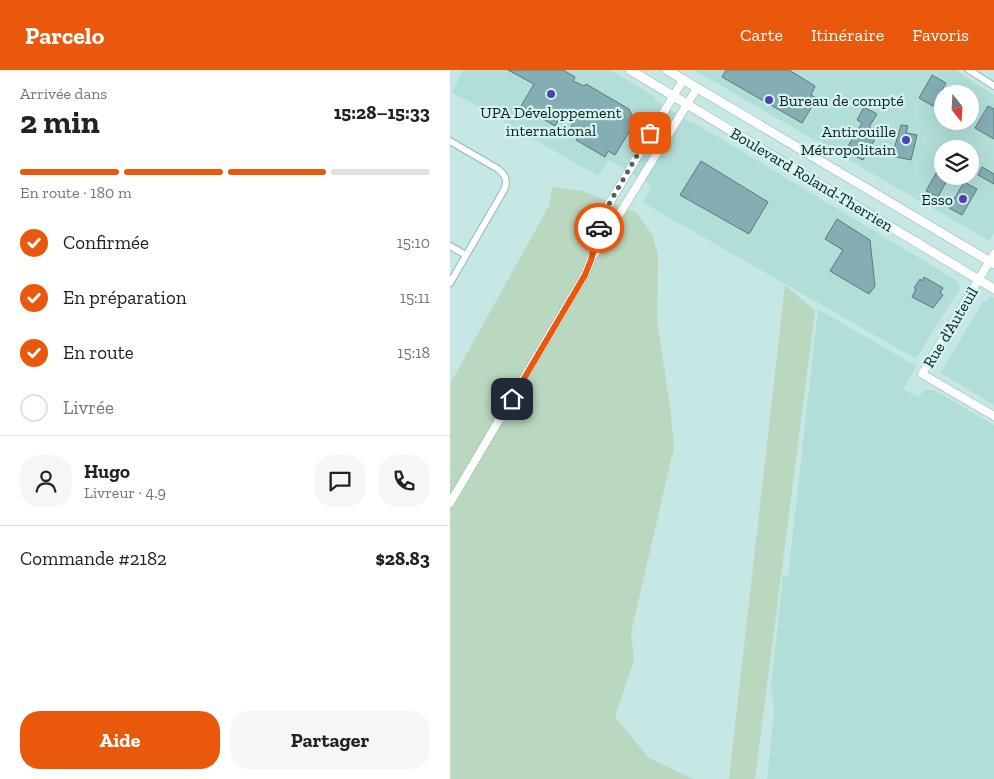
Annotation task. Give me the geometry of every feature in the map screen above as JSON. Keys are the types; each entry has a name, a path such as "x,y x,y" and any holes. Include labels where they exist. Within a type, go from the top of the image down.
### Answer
{"main road":[{"name":"Boulevard Roland-Therrien","path":"630,70 994,289"},
{"name":"Boulevard Roland-Therrien","path":"667,70 993,260"}],"street":[{"path":"969,70 994,86"},
{"path":"591,260 602,220 609,204 683,80"},
{"path":"450,503 581,282 591,260 697,88"},
{"path":"450,141 498,169 504,174 506,181 504,190 450,283"},
{"path":"450,246 466,255"},
{"name":"Rue d'Auteuil","path":"993,260 979,279 922,374 994,416"}],"shaded area":[{"path":"463,70 611,70 655,97 654,100 958,281 960,288 916,359 642,202 652,186 609,160 598,176 452,92"},
{"path":"694,70 956,70 979,85 934,85 934,130 979,130 979,85 994,95 994,233 989,241"},
{"path":"552,187 583,191 637,213 653,236 658,255 657,320 674,447 631,633 634,660 615,717 649,758 693,779 450,779 450,384 549,206"},
{"path":"785,285 815,311 755,779 729,779"},
{"path":"990,296 994,298 994,405 941,373 983,301 986,302"},
{"path":"818,309 916,366 903,389 918,397 925,390 934,390 994,425 994,779 767,779 774,713 771,687 783,575 788,576"}],"building":[{"path":"508,70 563,70 575,77 573,81 584,86 586,84 629,109 635,122 615,155 608,151 605,157 576,140 579,135 570,129 573,123 561,116 555,126 521,106 534,84"},
{"path":"726,70 789,70 815,86 811,95 817,98 802,123 722,77"},
{"path":"932,75 946,83 945,85 934,85 933,106 919,98"},
{"path":"988,106 994,109 994,139 978,130 979,121"},
{"path":"864,107 877,114 869,127 879,132 863,160 845,151 862,123 857,120"},
{"name":"Antirouille Métropolitain","path":"901,125 908,126 906,133 917,135 911,160 892,156"},
{"path":"701,161 768,202 749,234 680,195"},
{"path":"982,167 994,174 994,184 979,176"},
{"path":"934,177 934,185 944,185 938,197 926,191"},
{"path":"962,185 970,185 977,189 962,215 949,208"},
{"path":"837,219 870,240 875,286 869,294 830,271 843,250 825,239"},
{"path":"924,277 943,288 940,293 943,295 933,308 912,297 916,289 914,288 920,279 922,281"}],"way so far":[{"path":"599,228 609,204 650,133"}],"place":[{"name":"UPA Développement international","path":"551,94"},
{"name":"Bureau de compté","path":"769,100"},
{"name":"Antirouille Métropolitain","path":"906,140"},
{"name":"Esso","path":"963,199"}],"route":[{"path":"512,399 585,275 599,228"}]}
